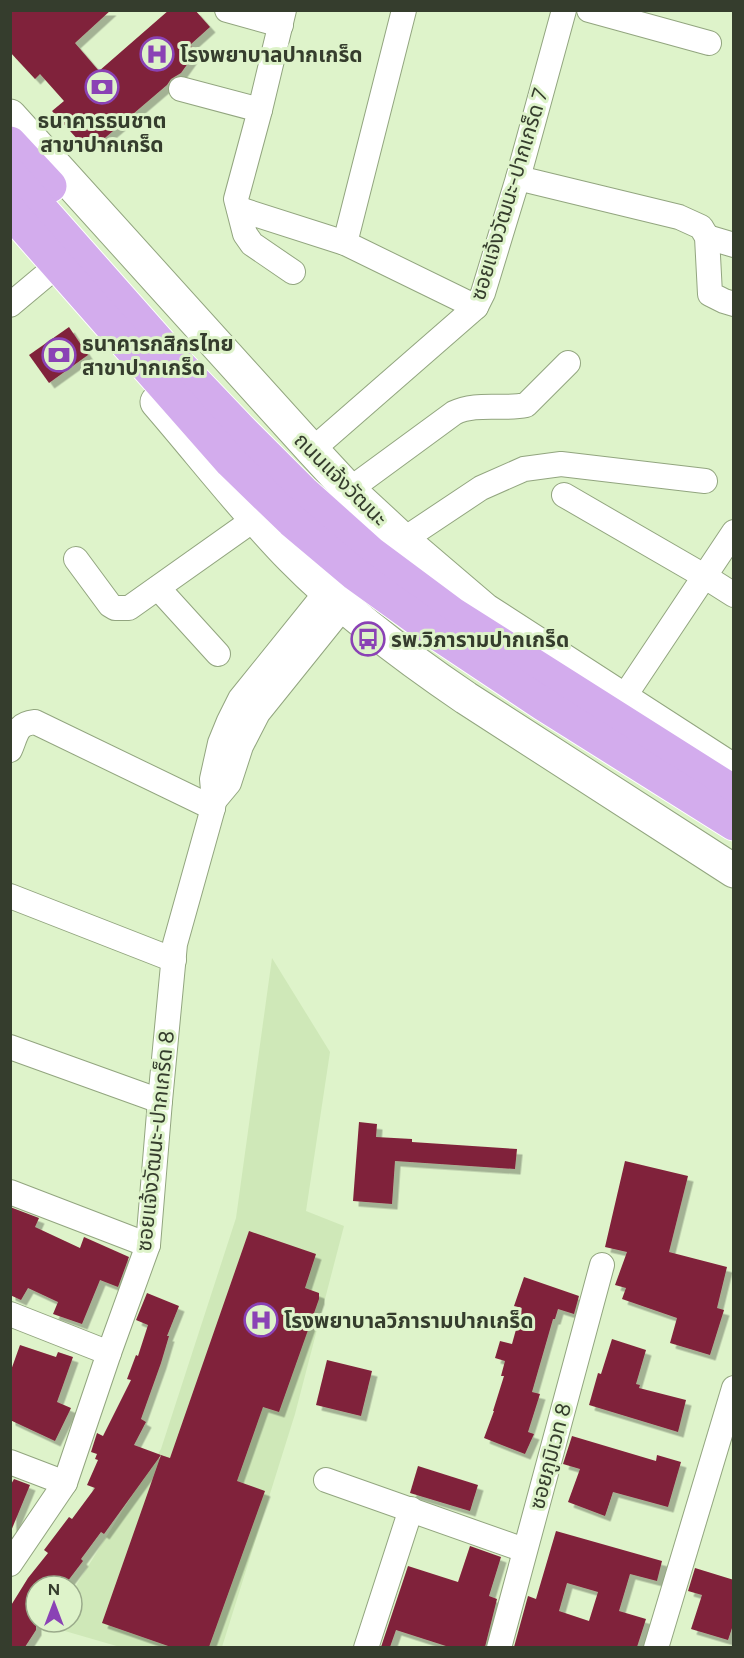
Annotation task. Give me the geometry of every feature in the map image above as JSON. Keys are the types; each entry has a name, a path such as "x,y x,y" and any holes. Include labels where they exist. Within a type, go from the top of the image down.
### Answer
{"main road":[{"name":"ถนนแจ้งวัฒนะ","path":"10,116 349,490 403,540 485,610 734,771"},
{"path":"10,143 215,374 334,503 387,546 485,610"},
{"name":"ถนนแจ้งวัฒนะ","path":"10,174 201,389 303,492 371,553 453,614 734,792"},
{"path":"10,212 231,462 283,529 317,566 405,636 734,848"},
{"path":"10,233 292,558 358,619 430,673 734,871"},
{"path":"231,462 292,521 355,574 534,698 734,824"}],"street":[{"path":"226,10 282,18 236,199 245,234 252,244 292,272"},
{"path":"345,243 404,10"},
{"name":"ซอยแจ้งวัฒนะ-ปากเกร็ด 7","path":"312,450 476,307 483,293 518,178 564,10"},
{"path":"589,10 709,43"},
{"path":"181,89 260,110"},
{"path":"518,178 679,217 701,227 707,237 710,294 734,304"},
{"path":"239,209 345,243 476,307"},
{"path":"707,237 734,245"},
{"path":"10,305 47,274"},
{"path":"349,490 464,408 526,405 568,363"},
{"path":"403,540 481,488 524,469 561,464 705,481"},
{"path":"564,495 734,595"},
{"path":"76,560 110,605 115,608 129,608 256,518"},
{"path":"622,700 734,532"},
{"path":"158,588 218,654"},
{"name":"ซอยแจ้งวัฒนะ-ปากเกร็ด 8","path":"10,1564 65,1483 148,1245 176,944 213,805 230,783 241,746 258,713 336,599"},
{"path":"10,750 19,728 25,723 35,722 213,805"},
{"path":"10,896 174,960"},
{"path":"10,1047 160,1101"},
{"path":"10,1192 148,1245"},
{"name":"ซอยภูมิเวท 8","path":"498,1647 602,1265"},
{"path":"10,1314 109,1353"},
{"path":"656,1647 734,1388"},
{"path":"10,1462 65,1483"},
{"path":"326,1480 524,1550"},
{"path":"366,1647 411,1509"}],"shaded area":[{"name":"โรงพยาบาลวิภารามปากเกร็ด","path":"272,958 330,1052 306,1211 344,1226 295,1414 222,1647 120,1647 75,1634 84,1634 83,1574 161,1449 236,1218"}],"building":[{"path":"10,10 111,10 75,43 99,71 169,10 195,10 210,27 190,45 196,52 181,73 171,79 167,85 99,143 80,142 52,111 64,101 40,74 35,79 10,52"},
{"name":"ธนาคารกสิกรไทย สาขาปากเกร็ด","path":"69,327 88,355 49,383 29,355"},
{"path":"359,1122 377,1124 376,1137 412,1139 412,1142 517,1149 515,1169 395,1161 392,1204 353,1201"},
{"path":"625,1161 688,1176 669,1252 727,1267 717,1308 724,1310 710,1355 670,1343 677,1318 622,1299 626,1288 615,1285 627,1252 605,1247"},
{"path":"10,1207 39,1218 35,1227 80,1248 84,1237 129,1257 118,1287 100,1280 82,1324 53,1314 58,1302 28,1288 21,1300 10,1295"},
{"path":"249,1231 316,1254 305,1288 319,1293 319,1299 279,1412 263,1407 237,1481 265,1491 209,1647 171,1647 102,1623 161,1455 170,1458"},
{"path":"524,1277 579,1296 574,1314 558,1309 553,1319 532,1392 540,1394 528,1432 534,1434 525,1454 484,1438 504,1376 501,1376 505,1361 495,1358 500,1341 512,1344 522,1308 514,1306"},
{"path":"147,1293 179,1306 167,1336 169,1336 161,1363 141,1419 146,1422 134,1445 161,1455 104,1534 101,1532 81,1559 83,1561 73,1574 31,1574 48,1553 44,1550 69,1517 72,1519 95,1488 87,1485 98,1460 95,1459 97,1454 91,1452 97,1433 103,1436 131,1380 127,1379 136,1355 138,1356 148,1325 136,1320"},
{"path":"612,1339 646,1350 636,1384 640,1385 639,1388 686,1400 678,1432 589,1405 598,1373 601,1374"},
{"path":"20,1345 56,1357 58,1352 73,1357 57,1402 71,1408 55,1441 10,1420 10,1373"},
{"path":"327,1360 372,1371 361,1416 316,1405"},
{"path":"572,1436 656,1461 657,1455 681,1462 668,1507 613,1492 605,1516 568,1502 580,1469 563,1464"},
{"path":"418,1466 478,1485 470,1511 410,1493"},
{"path":"14,1479 30,1485 11,1531 10,1486"},
{"path":"556,1531 662,1561 657,1581 630,1574 619,1611 646,1619 637,1647 514,1647 528,1596 536,1599","holes":["567,1583 598,1592 589,1621 559,1611"]},
{"path":"470,1546 501,1557 489,1596 497,1599 485,1647 449,1647 396,1630 390,1647 381,1647 408,1566 458,1582"},
{"path":"695,1568 734,1580 734,1622 728,1640 691,1629 702,1595 688,1591"},
{"path":"24,1584 24,1634 33,1634 25,1647 10,1647 10,1607"}],"place":[{"name":"โรงพยาบาลปากเกร็ด","path":"157,54"},
{"name":"ธนาคารธนชาต สาขาปากเกร็ด","path":"102,87"},
{"name":"ธนาคารกสิกรไทย สาขาปากเกร็ด","path":"59,355"},
{"name":"รพ.วิภารามปากเกร็ด","path":"368,639"},
{"name":"โรงพยาบาลวิภารามปากเกร็ด","path":"261,1320"}]}
